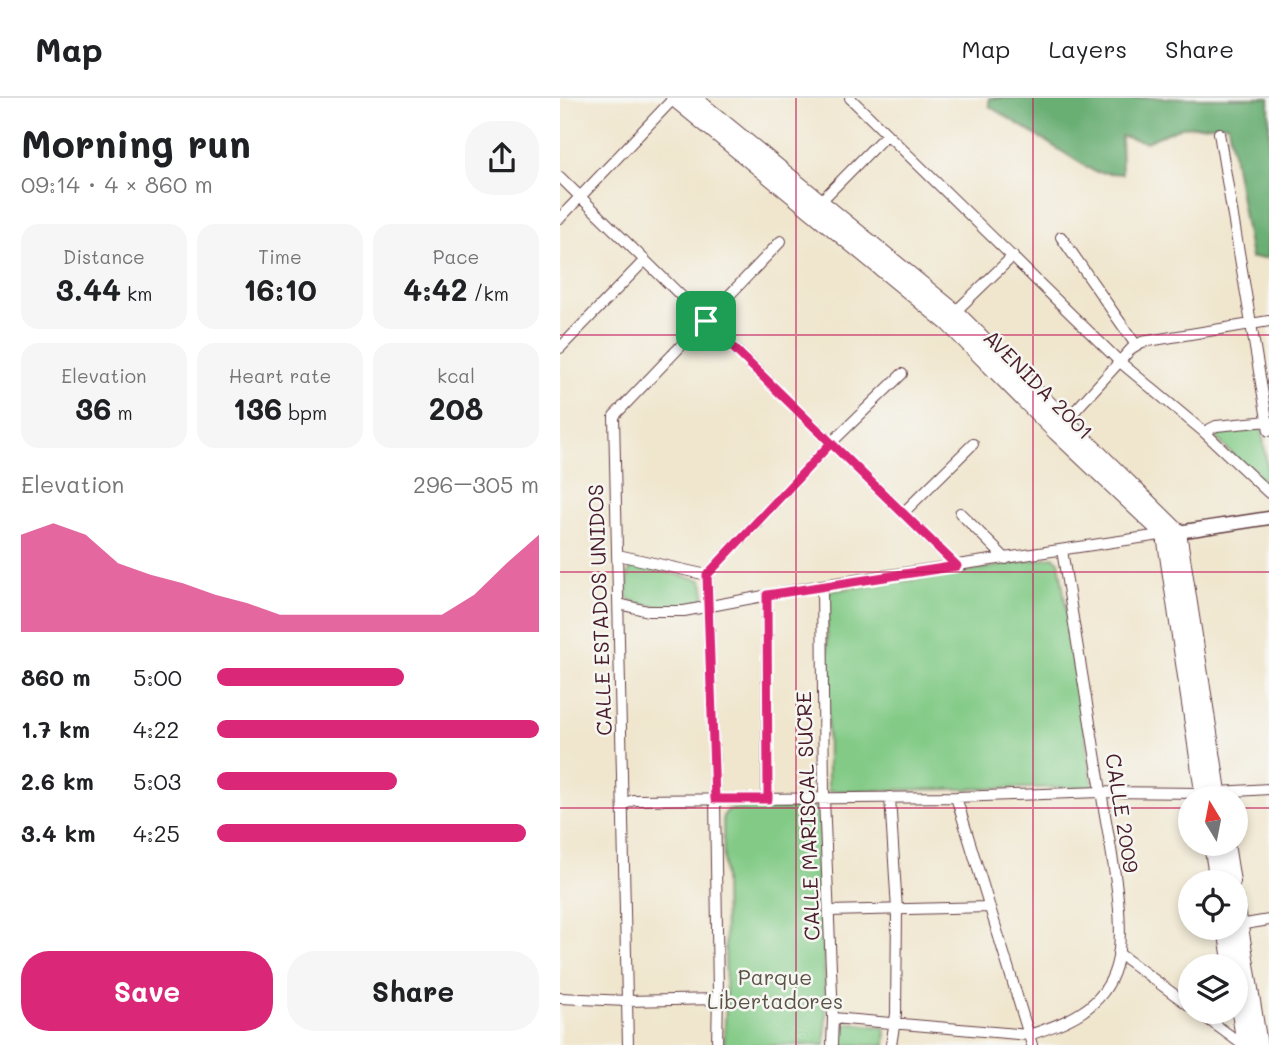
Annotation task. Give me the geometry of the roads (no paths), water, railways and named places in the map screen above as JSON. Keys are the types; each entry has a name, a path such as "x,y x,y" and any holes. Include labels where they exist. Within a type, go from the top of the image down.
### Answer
{"main road":[{"name":"AVENIDA 2001","path":"674,98 948,323 1171,533"},
{"name":"AVENIDA 2001","path":"693,98 955,312 1060,427"},
{"path":"1171,533 1210,786"},
{"path":"1235,940 1259,1045"},
{"path":"1241,1024 1244,1045"}],"street":[{"path":"560,218 674,98"},
{"path":"850,98 1120,362 1204,432 1269,493"},
{"path":"1204,432 1216,426 1268,424 1219,133"},
{"path":"820,202 887,134"},
{"path":"560,177 957,566"},
{"path":"1061,237 1136,345"},
{"name":"CALLE ESTADOS UNIDOS","path":"628,1045 614,416 781,241"},
{"path":"955,312 1013,256"},
{"path":"560,348 645,260"},
{"path":"1060,427 1136,345 1153,339 1269,321"},
{"path":"717,1045 715,799 707,575 831,443 902,374"},
{"path":"903,513 973,444"},
{"path":"960,513 1006,559"},
{"path":"619,604 648,611 710,608 822,585 1269,518"},
{"name":"CALLE 2009","path":"1030,1040 1090,1009 1104,991 1116,967 1120,940 1101,792 1062,550"},
{"path":"618,555 707,575"},
{"name":"CALLE MARISCAL SUCRE","path":"822,585 824,798 832,1045"},
{"path":"767,595 768,799"},
{"path":"1248,791 1269,789"},
{"path":"623,805 633,800 1101,792 1178,794"},
{"path":"833,1018 988,1033 1030,1040 956,796"},
{"path":"890,797 897,910 891,1045"},
{"path":"829,911 989,907"},
{"path":"1248,923 1269,920"},
{"path":"1118,953 1178,997"},
{"path":"560,998 627,1001 718,999"},
{"path":"1215,1024 1244,1045"},
{"path":"987,1045 988,1033"}],"park label":[{"name":"Parque Libertadores","path":"775,988"}]}
